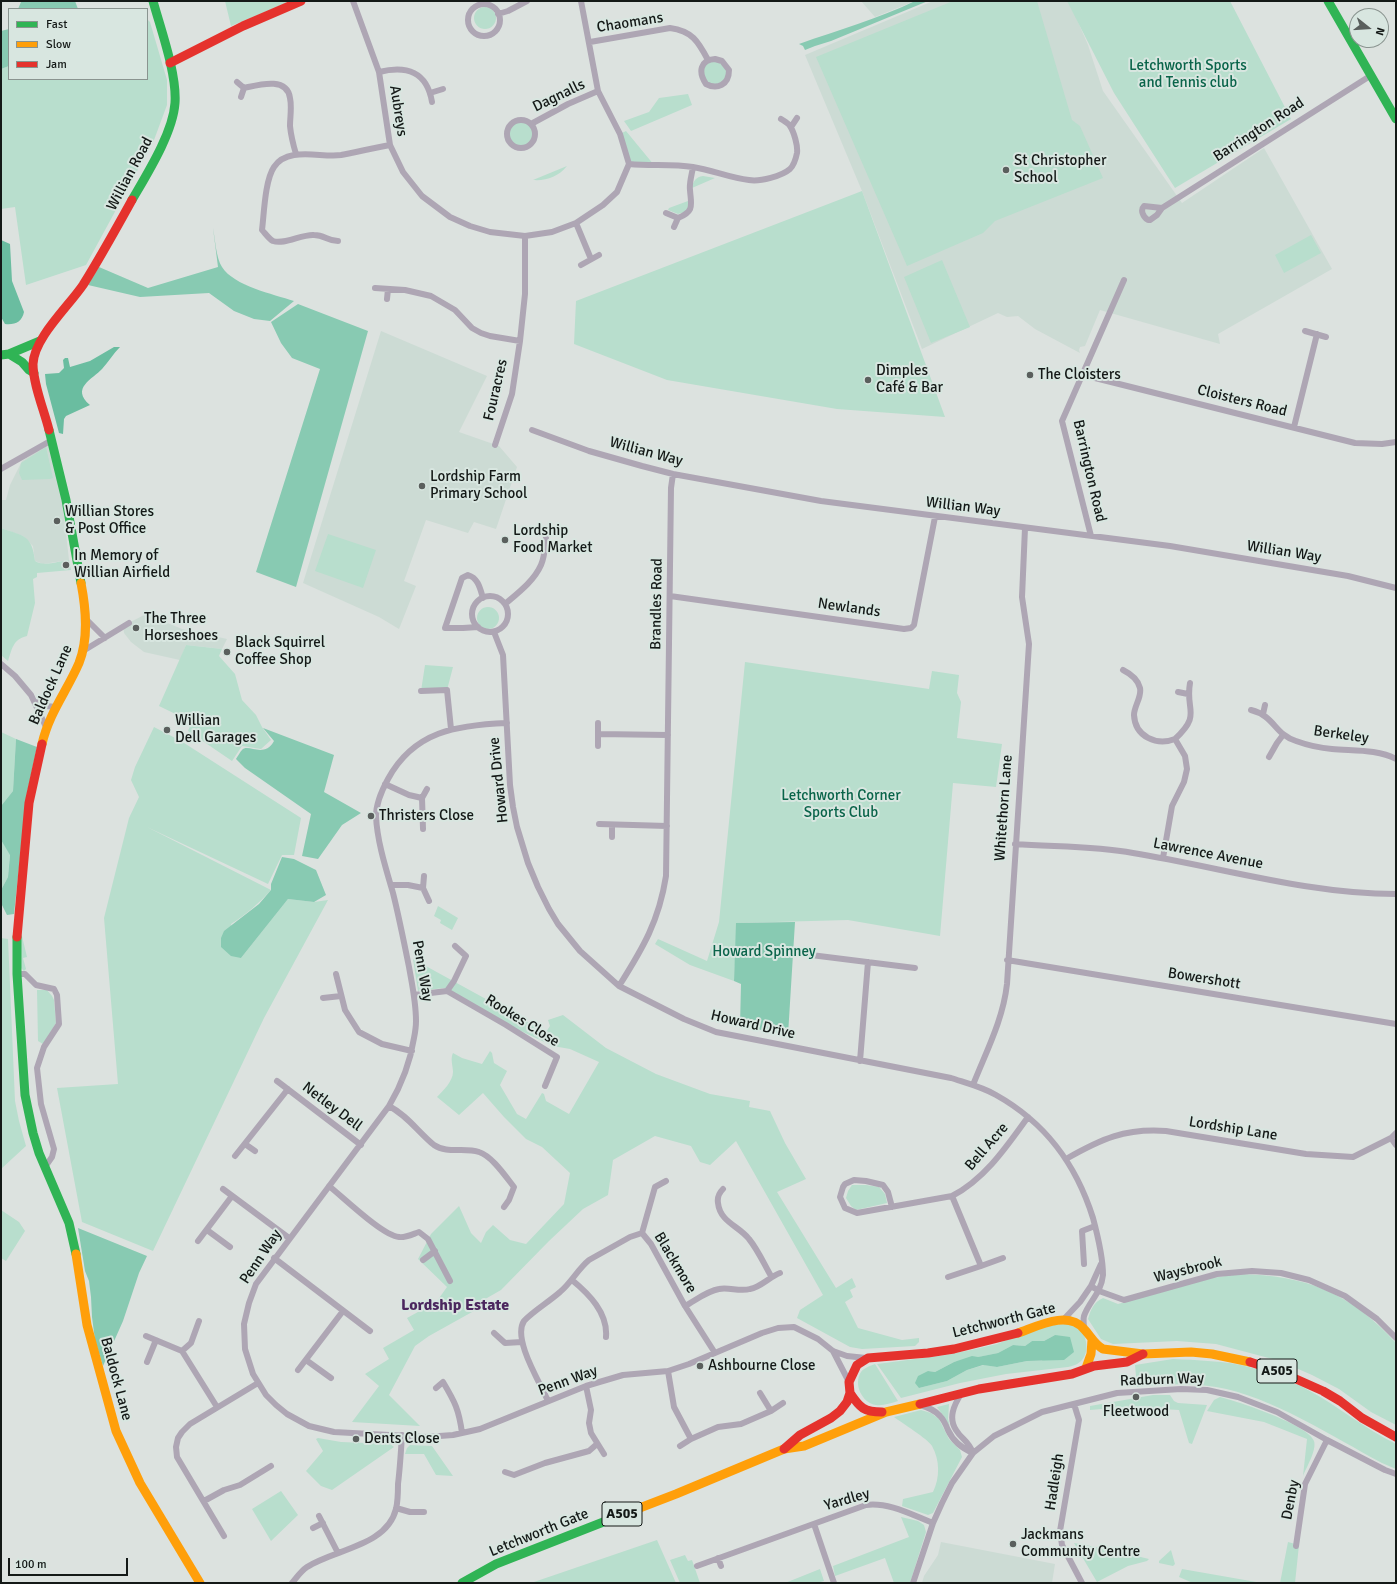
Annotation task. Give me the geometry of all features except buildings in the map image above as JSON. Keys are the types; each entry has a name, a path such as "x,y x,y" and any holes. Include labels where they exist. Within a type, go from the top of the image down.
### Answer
{"street":[{"name":"Willian Road","path":"40,341 82,286 158,153 170,126 175,103 174,80 153,1"},
{"path":"170,63 243,26 301,1"},
{"name":"Aubreys","path":"353,1 379,72 390,145 403,172 422,196 450,217 470,226 490,232 525,236 552,232 576,223 603,205 617,192 629,164"},
{"path":"498,14 508,11 527,1"},
{"path":"581,1 590,42 598,91 620,134 629,164 693,167 750,180 761,180 777,176 790,170 798,151 791,127 781,119"},
{"path":"1328,1 1370,76 1396,117"},
{"path":"478,6 490,6 498,14 499,23 496,30 490,35 483,36 476,34 468,25 470,13 478,6"},
{"name":"Chaomans","path":"590,42 670,28 682,30 691,35 700,44 708,60"},
{"path":"708,60 722,61 726,66 729,76 727,81 722,85 711,86 706,84 702,78 702,67 708,60"},
{"name":"Aubreys","path":"379,72 394,69 407,70 418,75 427,86 432,102"},
{"name":"Barrington Road","path":"1162,208 1370,76"},
{"path":"237,82 244,88"},
{"path":"244,88 273,83 281,85 286,90 290,96 291,132 296,154"},
{"path":"241,97 244,88"},
{"path":"430,92 443,89"},
{"name":"Dagnalls","path":"531,124 568,104 598,91"},
{"path":"791,127 797,118"},
{"name":"Dagnalls","path":"517,120 523,120 531,124 535,129 535,138 530,145 525,148 512,146 506,136 509,126 517,120"},
{"path":"338,240 329,241 323,236 313,235 281,242 273,241 262,230 268,185 273,168 279,160 296,154 339,155 390,145"},
{"path":"674,227 678,218 687,213 692,205 690,189 693,167"},
{"path":"666,213 678,218"},
{"path":"576,223 591,258"},
{"name":"Fouracres","path":"495,445 512,394 520,341 525,294 525,236"},
{"path":"327,248 329,241"},
{"path":"581,264 599,255"},
{"name":"Barrington Road","path":"1091,536 1062,421 1124,280"},
{"name":"Fouracres","path":"375,288 419,293 431,296 454,310 472,328 481,333 520,341"},
{"path":"387,299 388,289"},
{"path":"1305,331 1326,337"},
{"path":"1294,427 1317,334"},
{"path":"5,355 40,341"},
{"name":"Baldock Lane","path":"40,341 34,357 34,373 66,500 83,593 86,633 83,651 72,678 46,727 31,789 24,842 17,925 17,974 25,1095 33,1133 45,1167 69,1223 79,1269 87,1325 116,1431 140,1483 200,1583"},
{"path":"5,355 22,362 34,373"},
{"name":"Cloisters Road","path":"1083,375 1356,443 1382,444 1396,442"},
{"name":"Willian Way","path":"532,430 589,451 673,474 821,501 1170,546 1348,576 1396,588"},
{"path":"1,469 52,440"},
{"name":"Brandles Road","path":"619,986 646,942 660,905 666,876 671,488 673,474"},
{"name":"Newlands","path":"670,596 904,629 911,628 914,625 935,516"},
{"name":"Whitethorn Lane","path":"973,1085 1000,1019 1005,1000 1029,644 1022,597 1025,528"},
{"path":"505,604 521,592 534,577 541,565 546,537"},
{"path":"478,627 445,628 462,578 468,575 473,577 477,581 483,598"},
{"path":"496,597 505,604 508,616 506,622 502,627 494,632 487,632 478,627 474,622 472,614 473,608 476,603 483,598 496,597"},
{"path":"85,618 105,638"},
{"path":"83,651 129,623"},
{"name":"Howard Drive","path":"494,632 503,655 510,785 513,807 521,841 538,887 558,924 569,938 594,965 619,986 684,1019 716,1032 950,1078 973,1085 995,1095 1028,1117 1040,1127 1066,1159 1082,1188 1095,1226 1103,1274 1099,1292 1084,1317 1084,1328"},
{"path":"1,664 15,676 31,695 36,702 40,716 46,727"},
{"path":"1123,670 1134,677 1139,684 1140,694 1134,714 1135,721 1144,736 1153,741 1163,742 1175,739 1184,730 1190,719 1191,709 1188,694 1190,683"},
{"path":"421,691 447,690 451,729"},
{"path":"1178,692 1188,694"},
{"path":"36,702 46,706 56,707"},
{"path":"1263,714 1265,705"},
{"name":"Berkeley","path":"1251,710 1263,714 1283,735 1291,740 1316,746 1378,753 1396,759"},
{"name":"Penn Way","path":"507,723 480,724 451,729 422,742 408,752 396,767 385,784 378,802 376,816 381,851 391,885 414,995 416,1022 412,1051 404,1079 389,1106 262,1274 252,1293 244,1324 247,1355 253,1374 258,1383 276,1405 298,1421 309,1426 334,1432 426,1437 462,1433 480,1429 586,1386 623,1375 668,1371 778,1328 794,1327 818,1340 833,1351 847,1356 868,1358"},
{"path":"598,723 598,746"},
{"path":"598,734 668,735"},
{"path":"1269,757 1283,735"},
{"path":"1162,858 1172,806 1184,782 1187,769 1185,756 1175,739"},
{"path":"385,784 409,795 422,798"},
{"path":"422,829 422,798 427,789"},
{"path":"600,824 667,826"},
{"path":"612,824 612,837"},
{"name":"Lawrence Avenue","path":"1015,844 1114,850 1315,888 1362,893 1396,894"},
{"path":"424,876 423,888 429,901"},
{"path":"391,885 408,885 423,888"},
{"path":"414,995 447,991 454,981 466,956 455,946"},
{"path":"811,955 915,968"},
{"name":"Bowershott","path":"1007,960 1396,1024"},
{"path":"860,1061 868,962"},
{"path":"17,974 25,974 36,985 54,989 57,995 59,1024 44,1047 37,1068 42,1104 54,1149 52,1157 45,1167"},
{"path":"336,974 345,1010 359,1032 382,1044 412,1051"},
{"name":"Rookes Close","path":"447,991 506,1025 557,1057 545,1086"},
{"path":"323,998 341,996"},
{"name":"Netley Dell","path":"277,1081 360,1145"},
{"name":"Netley Dell","path":"235,1156 288,1089"},
{"path":"389,1106 408,1119 434,1145 450,1150 480,1152 492,1161 514,1187 509,1200 504,1207"},
{"name":"Bell Acre","path":"892,1207 886,1188 880,1184 854,1180 843,1187 840,1197 843,1206 848,1210 857,1213 892,1207 952,1196 965,1189 982,1175 1028,1117"},
{"name":"Lordship Lane","path":"1066,1159 1103,1140 1130,1131 1166,1131 1306,1154 1353,1157 1391,1138 1396,1133"},
{"path":"1391,1138 1396,1145"},
{"path":"245,1144 255,1151"},
{"name":"Blackmore","path":"642,1233 655,1187 666,1181"},
{"path":"329,1186 368,1219 388,1233 401,1238 420,1232 428,1239 450,1281"},
{"path":"223,1188 289,1238"},
{"path":"723,1189 717,1200 718,1209 721,1214 749,1239 771,1276"},
{"path":"198,1241 232,1196"},
{"path":"952,1196 981,1266"},
{"path":"1084,1264 1082,1232 1083,1230 1095,1226"},
{"path":"207,1230 230,1247"},
{"name":"Blackmore","path":"548,1402 534,1374 522,1342 521,1333 524,1322 572,1280 584,1264 589,1260 630,1237 642,1233"},
{"name":"Blackmore","path":"642,1233 651,1244 685,1306 715,1353"},
{"path":"423,1260 435,1251"},
{"path":"274,1258 370,1331"},
{"path":"948,1277 1003,1258"},
{"path":"1064,1319 1080,1302 1091,1286 1101,1264"},
{"name":"Waysbrook","path":"1091,1286 1099,1292 1124,1300 1218,1274 1252,1271 1281,1273 1310,1280 1348,1298 1378,1319 1396,1338"},
{"name":"Blackmore","path":"685,1306 719,1289 750,1290 763,1283 771,1276 780,1273"},
{"path":"572,1280 587,1294 603,1317 606,1328 606,1337"},
{"path":"298,1370 343,1311"},
{"name":"Letchworth Gate","path":"868,1358 954,1349 1011,1335 1064,1319 1074,1320 1084,1328 1092,1340"},
{"path":"182,1351 191,1343 199,1321"},
{"path":"494,1333 505,1343 522,1342"},
{"path":"146,1336 182,1351 217,1407"},
{"path":"147,1362 156,1340"},
{"path":"1086,1368 1091,1354 1092,1340"},
{"name":"A505","path":"1092,1340 1097,1346 1103,1349 1143,1354 1190,1352 1212,1354 1253,1363 1278,1371 1323,1391 1340,1401 1362,1418 1396,1437"},
{"name":"Penn Way","path":"833,1351 849,1382"},
{"name":"A505","path":"1086,1368 1127,1362 1143,1354"},
{"path":"850,1393 849,1382 857,1365 868,1358"},
{"path":"306,1360 331,1378"},
{"name":"Letchworth Gate","path":"850,1393 859,1406 869,1413 886,1412 961,1392 1019,1381 1072,1374 1086,1368"},
{"path":"668,1371 674,1407 691,1439"},
{"path":"436,1388 443,1382 459,1411 462,1433"},
{"path":"224,1536 179,1462 176,1447 178,1438 186,1427 258,1383"},
{"path":"586,1386 591,1410 589,1423 597,1444 604,1454"},
{"name":"Radburn Way","path":"913,1583 934,1523 952,1483 973,1453 994,1436 1042,1412 1117,1393 1181,1389 1207,1390 1238,1397 1277,1412 1327,1440 1385,1470 1396,1474"},
{"path":"961,1392 954,1406 952,1419 956,1430 969,1444 973,1453"},
{"path":"760,1393 771,1411"},
{"name":"Letchworth Gate","path":"784,1449 800,1435 831,1418 840,1411 848,1402 850,1393"},
{"path":"680,1446 691,1439 718,1427 741,1424 771,1411 783,1403"},
{"path":"918,1404 930,1408 940,1416 950,1435 962,1449 973,1453"},
{"name":"Hadleigh","path":"1074,1404 1079,1420 1060,1531 1062,1544 1082,1583"},
{"name":"Letchworth Gate","path":"462,1583 496,1564 529,1550 690,1488 784,1449 804,1446 863,1423 886,1412"},
{"path":"292,1583 307,1567 338,1552 362,1544 382,1532 392,1520 396,1508 402,1435"},
{"name":"Denby","path":"1296,1546 1305,1484 1327,1440"},
{"path":"505,1472 514,1475 545,1463 589,1451 597,1444"},
{"path":"204,1501 224,1490 244,1483 271,1466"},
{"name":"Yardley","path":"697,1566 866,1505 873,1504 891,1507 934,1523"},
{"path":"396,1508 410,1512 424,1512"},
{"path":"319,1516 338,1552"},
{"path":"313,1528 323,1523"},
{"name":"Yardley","path":"814,1524 834,1583"},
{"path":"718,1558 721,1566"}],"shaded area":[{"path":"861,1 915,1 875,17"},
{"name":"St Christopher School","path":"933,1 1069,1 1088,45 1103,91 1182,203 1264,148 1332,269 1218,334 1220,344 1100,310 1085,346 1080,347 1080,353 1035,329 1018,316 1007,317 998,313 922,349 862,191 805,55"},
{"path":"1,240 10,244 12,281 24,312 22,318 18,322 12,324 5,324 1,317"},
{"name":"Lordship Farm Primary School","path":"381,331 487,376 459,432 499,446 517,467 496,529 474,522 468,533 426,520 404,581 416,586 399,629 379,617 303,583"},
{"path":"114,347 120,347 102,369 85,384 82,394 84,399 90,405 66,416 64,419 63,434 59,433 46,384 45,374 59,373 64,368 63,360 65,358 68,358 70,367 90,361"},
{"path":"50,443 60,480 69,560 43,564 35,561 33,546 23,536 1,528 1,500 6,500 10,485 22,461"},
{"path":"146,614 182,629 227,639 222,649 186,645 180,660 144,652 131,642 124,633 123,626"},
{"path":"941,1542 1055,1564 1052,1583 922,1583 924,1576 938,1555"}],"green space":[{"path":"75,1 78,8 18,8 21,2"},
{"path":"225,1 291,1 231,26"},
{"path":"915,1 928,1 831,41 805,50 803,46 799,44 872,19"},
{"path":"953,1 1037,1 1072,120 1080,126 1103,178 995,221 983,233 907,266 816,57"},
{"name":"Letchworth Sports and Tennis club","path":"1067,1 1230,1 1291,119 1175,188 1114,93"},
{"path":"485,7 493,10 496,18 493,26 485,29 477,26 474,18 477,10"},
{"path":"148,20 150,22 167,80 167,105 154,140 86,265 26,285 15,207 1,209 1,69 8,66 8,80 148,80"},
{"path":"8,29 8,66 1,69 1,31"},
{"path":"715,59 729,70 722,85 706,84 702,67"},
{"path":"688,94 692,105 631,131 624,121 649,112 659,98"},
{"path":"521,122 526,123 532,129 532,139 526,145 521,146 516,145 510,139 509,134 510,129 516,123"},
{"path":"626,131 654,165 629,164 620,134"},
{"path":"567,166 552,178 533,180"},
{"path":"703,176 715,178 692,188 695,180 698,177"},
{"path":"862,191 945,417 837,409 667,380 574,344 576,301"},
{"path":"688,201 689,206 685,212 678,214 668,210 669,208"},
{"path":"213,228 218,259 228,274 245,284 294,301 270,321 254,319 234,311 209,293 140,297 88,285 99,267 148,288 218,267"},
{"path":"1311,235 1321,253 1284,273 1275,255"},
{"path":"942,260 970,327 931,343 904,277"},
{"path":"298,304 368,331 296,587 256,572 320,369 292,358 281,343 271,322"},
{"path":"46,447 53,478 22,480 19,473 21,463"},
{"path":"1,528 26,538 32,546 35,561 47,564 69,560 71,570 37,573 37,577 33,579 35,603 27,636 22,637 16,642 8,661 1,655"},
{"path":"328,534 376,550 363,588 315,571"},
{"path":"488,607 496,610 499,618 496,626 488,629 480,626 477,618 480,610"},
{"path":"186,645 222,649 219,656 235,674 242,700 256,715 271,740 261,749 242,746 232,761 188,731 192,722 159,706"},
{"name":"Letchworth Corner Sports Club","path":"745,662 929,689 932,671 959,675 957,693 961,702 957,738 1002,744 996,787 953,783 940,936 848,920 737,923 734,981 690,965 655,944 658,939 707,961 719,922"},
{"path":"425,665 453,667 447,690 421,691"},
{"path":"154,727 181,741 301,818 294,855 282,855 268,884 147,827 271,890 252,908 231,924 241,958 288,899 314,902 328,900 264,1018 153,1251 82,1222 57,1088 118,1084 104,918 129,818 139,797 131,780 135,767"},
{"path":"263,728 334,755 324,792 361,813 342,825 318,859 302,856 311,814 245,768 236,759 245,748 261,750 270,746 274,741"},
{"path":"1,732 16,739 13,791 1,806"},
{"path":"16,739 37,747 27,793 14,914 7,915 1,903 1,890 8,877 10,855 1,840 1,806 13,791"},
{"path":"1,840 10,854 8,877 1,890"},
{"path":"282,857 294,859 316,870 326,895 314,902 288,899 241,958 231,956 221,947 221,938 224,931 259,904 271,890 271,884"},
{"path":"438,906 458,918 452,930 440,923 441,920 434,916"},
{"name":"Howard Spinney","path":"795,922 788,1035 740,1026 741,984 734,981 736,923"},
{"path":"21,932 27,957 23,958 26,969 24,971 21,968"},
{"path":"1,938 8,939 15,1101 26,1146 1,1169"},
{"path":"413,959 546,1032 550,1026 548,1020 563,1015 606,1048 656,1074 710,1094 750,1101 749,1107 770,1111 785,1143 806,1179 777,1192 836,1288 852,1278 856,1287 850,1290 853,1297 845,1302 858,1328 902,1340 919,1338 919,1342 915,1346 862,1349 850,1347 797,1318 800,1310 823,1295 736,1141 710,1165 700,1162 691,1146 655,1136 613,1160 608,1195 583,1209 501,1290 480,1302 481,1307 429,1336 415,1346 389,1395 420,1426 352,1422 379,1386 365,1374 389,1359 383,1348 414,1330 407,1318 427,1307 432,1308 447,1287 418,1259 431,1234 459,1206 471,1233 481,1243 486,1232 493,1225 510,1240 526,1244 564,1204 570,1173 542,1147 526,1139 483,1093 459,1115 437,1097 447,1086 453,1075 453,1053 462,1058 482,1064 490,1051 492,1053 494,1063 507,1071 500,1085 517,1114 526,1119 542,1093 544,1094 546,1101 569,1114 599,1062 570,1049 553,1046 510,1026 444,988 418,991"},
{"path":"37,990 47,990 54,1000 56,1023 43,1044 38,1041"},
{"path":"852,1185 879,1187 885,1194 887,1203 856,1210 851,1206 846,1198"},
{"path":"1,1210 19,1222 25,1231 6,1261 1,1258"},
{"path":"78,1228 147,1256 139,1273 123,1321 103,1366 95,1340 89,1281 85,1271"},
{"path":"1239,1274 1285,1278 1326,1290 1344,1299 1362,1311 1379,1326 1396,1343 1396,1425 1371,1412 1339,1389 1280,1361 1216,1344 1177,1341 1113,1344 1101,1339 1088,1319 1093,1306 1103,1298 1118,1304 1212,1278"},
{"path":"1071,1323 1079,1328 1085,1338 1086,1354 1079,1363 1068,1367 1006,1374 960,1383 901,1398 877,1364 946,1355 971,1350 997,1344 1047,1326","holes":["1055,1335 1042,1361 1027,1361 997,1367 984,1365 967,1370 947,1381 919,1388 928,1371 935,1372 954,1362 998,1353 1013,1345 1025,1346 1032,1341 1044,1341"]},
{"path":"1055,1335 1070,1337 1074,1352 1064,1360 1027,1361 997,1367 983,1365 967,1370 947,1381 919,1388 915,1383 918,1376 928,1371 935,1372 954,1362 972,1356 978,1357 998,1353 1013,1345 1025,1346 1032,1341 1044,1341"},
{"path":"1173,1359 1231,1363 1256,1369 1301,1386 1396,1444 1396,1469 1382,1463 1280,1408 1237,1392 1216,1387 1187,1384 1137,1387 1135,1365"},
{"path":"875,1364 898,1401 884,1405 876,1405 871,1404 863,1397 860,1392 858,1382 859,1377 864,1369"},
{"path":"1153,1395 1170,1395 1174,1401 1178,1403 1207,1405 1192,1444 1189,1443 1179,1410 1127,1407 1090,1410 1090,1406"},
{"path":"1220,1397 1272,1414 1300,1428 1309,1435 1314,1441 1315,1445 1311,1459 1303,1476 1307,1439 1264,1422 1207,1411 1214,1400"},
{"path":"949,1404 948,1419 950,1426 937,1407"},
{"path":"921,1410 931,1413 939,1419 949,1439 960,1450 962,1457 933,1513 928,1515 902,1506 903,1499 933,1492 938,1475 938,1463 935,1451 926,1439 894,1417"},
{"path":"318,1438 341,1442 390,1444 394,1447 332,1490 321,1486 306,1471 323,1451 316,1439"},
{"path":"410,1445 432,1446 453,1476 436,1475 424,1454 405,1454"},
{"path":"281,1491 298,1515 271,1541 252,1509"},
{"path":"901,1517 918,1521 924,1525 926,1532 910,1583 894,1583 885,1558 835,1576 833,1566 909,1537"},
{"path":"657,1540 676,1583 531,1583"},
{"path":"1288,1542 1299,1545 1295,1583 1280,1583"},
{"path":"1074,1543 1149,1559 1147,1561 1128,1566 1097,1582"},
{"path":"1171,1550 1175,1564 1173,1566 1159,1563 1159,1561"},
{"path":"685,1555 688,1561 692,1560 700,1583 680,1583 670,1560"},
{"path":"820,1569 824,1581 817,1583 785,1583"},
{"path":"1182,1569 1262,1583 1193,1583 1179,1577"}],"traffic: fast":[{"path":"132,200 152,166 170,127 175,103 174,79 153,1"},
{"path":"1328,1 1396,119"},
{"path":"1,355 9,354 40,341"},
{"path":"9,354 22,362 34,373"},
{"path":"49,430 66,500 81,583"},
{"path":"17,937 17,974 25,1095 39,1153 69,1223 76,1254"},
{"path":"462,1583 496,1564 611,1519"}],"traffic: slow":[{"path":"42,744 49,722 79,663 82,653 86,623 81,583"},
{"path":"76,1254 87,1325 116,1431 140,1483 200,1583"},
{"path":"1018,1333 1052,1321 1070,1321 1077,1323 1103,1349 1143,1354 1191,1352 1212,1354 1250,1362"},
{"path":"1086,1368 1091,1354 1092,1340"},
{"path":"611,1519 676,1494 784,1449 804,1446 886,1412 920,1404"}],"traffic: jam":[{"path":"170,63 243,26 301,1"},
{"path":"49,430 33,372 35,354 45,333 83,285 132,200"},
{"path":"17,937 29,803 42,744"},
{"path":"784,1449 800,1435 831,1418 840,1411 847,1402 850,1393 849,1382 857,1365 868,1358 928,1353 954,1349 1018,1333"},
{"path":"920,1404 979,1389 1072,1374 1094,1366 1127,1362 1143,1354"},
{"path":"1250,1362 1278,1371 1323,1391 1340,1401 1362,1418 1396,1437"},
{"path":"850,1393 863,1408 871,1411 882,1412"}],"place":[{"name":"St Christopher School","path":"1006,170"},
{"name":"The Cloisters","path":"1030,375"},
{"name":"Dimples Café & Bar","path":"868,380"},
{"name":"Lordship Farm Primary School","path":"422,486"},
{"name":"Willian Stores & Post Office","path":"57,521"},
{"name":"Lordship Food Market","path":"505,540"},
{"name":"In Memory of Willian Airfield","path":"66,565"},
{"name":"The Three Horseshoes","path":"136,628"},
{"name":"Black Squirrel Coffee Shop","path":"227,652"},
{"name":"Willian Dell Garages","path":"167,730"},
{"name":"Thristers Close","path":"371,816"},
{"name":"Ashbourne Close","path":"700,1366"},
{"name":"Fleetwood","path":"1136,1397"},
{"name":"Dents Close","path":"356,1439"},
{"name":"Jackmans Community Centre","path":"1013,1544"}],"district":[{"name":"Lordship Estate","path":"455,1306"}]}
